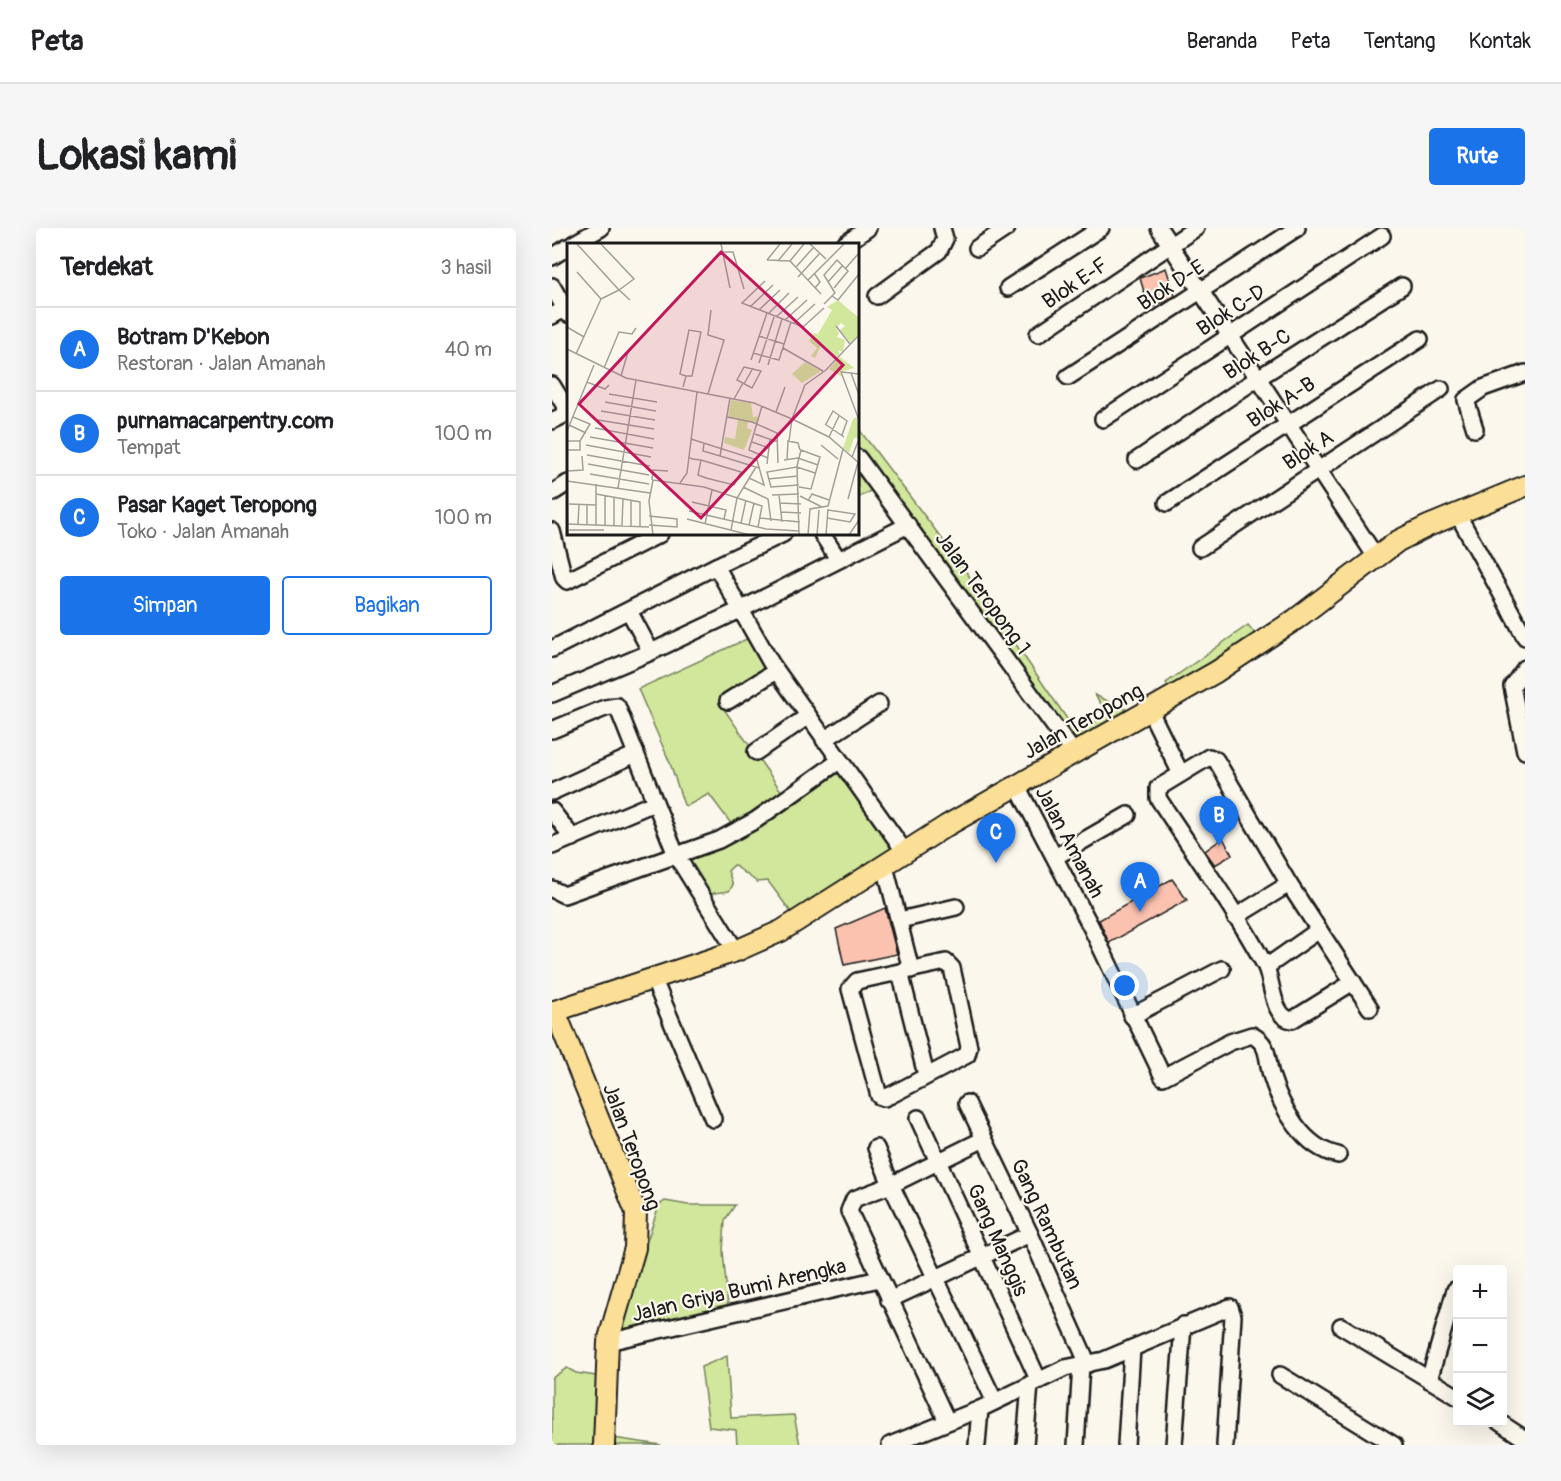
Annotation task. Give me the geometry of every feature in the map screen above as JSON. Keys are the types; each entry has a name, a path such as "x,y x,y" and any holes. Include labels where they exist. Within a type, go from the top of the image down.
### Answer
{"main road":[{"name":"Jalan Teropong","path":"604,1445 608,1342 634,1248 636,1212 553,1010 736,951 782,931 905,852 1150,711 1288,624 1398,541 1457,513 1525,486"}],"street":[{"path":"575,243 601,228"},
{"path":"846,243 868,228"},
{"path":"876,296 939,251 945,239 942,228"},
{"path":"977,248 1007,228"},
{"path":"1008,288 1101,228"},
{"path":"1159,228 1376,557"},
{"name":"Blok E-F","path":"1038,334 1196,228"},
{"name":"Blok D-E","path":"1068,377 1297,228"},
{"name":"Blok C-D","path":"1103,419 1382,236"},
{"path":"552,257 567,248"},
{"path":"552,286 564,311"},
{"name":"Blok B-C","path":"1137,460 1258,378 1402,286"},
{"name":"Blok A-B","path":"1167,503 1287,423 1420,339"},
{"path":"1475,429 1466,400 1483,388 1525,373"},
{"path":"552,385 567,410"},
{"name":"Blok A","path":"1200,548 1317,468 1441,389"},
{"path":"552,421 567,413"},
{"name":"Jalan Teropong 1","path":"860,461 1074,753"},
{"path":"552,492 567,484"},
{"path":"1457,513 1525,637"},
{"path":"552,694 651,652 740,610 908,525"},
{"path":"552,531 567,582 638,539"},
{"path":"552,649 779,536"},
{"path":"823,536 838,559"},
{"path":"716,566 776,671 905,852"},
{"path":"629,611 651,652"},
{"path":"1525,668 1512,686 1525,751"},
{"path":"728,701 776,671"},
{"path":"825,740 879,704"},
{"path":"552,730 605,708 617,706 676,855 736,951"},
{"path":"1150,711 1181,774"},
{"path":"756,752 808,716"},
{"path":"552,792 636,754"},
{"path":"1353,982 1289,1020 1274,998 1266,967 1158,798 1158,788 1214,757 1289,884 1370,1008"},
{"path":"552,889 564,895 719,840 756,820 839,761"},
{"name":"Jalan Amanah","path":"1017,786 1091,927 1163,1077 1230,1042 1252,1035 1262,1041 1266,1047 1271,1074 1277,1090 1307,1140 1325,1152 1338,1155"},
{"path":"552,846 654,803"},
{"path":"552,811 573,838"},
{"path":"1055,857 1128,815"},
{"path":"885,866 900,920 906,971 926,1075"},
{"path":"1235,917 1289,884"},
{"path":"900,920 956,907"},
{"path":"1266,967 1319,930"},
{"path":"946,963 952,968 969,1047 964,1057 884,1098 879,1096 850,989 857,981 906,971 946,963"},
{"path":"1132,1016 1222,969"},
{"path":"653,978 713,1119"},
{"name":"Gang Rambutan","path":"967,1103 1030,1234 1085,1365"},
{"name":"Gang Manggis","path":"918,1118 982,1256 1034,1382"},
{"path":"947,1421 879,1279 849,1210 854,1199 891,1185 984,1139"},
{"path":"876,1148 891,1185 994,1400"},
{"path":"889,1300 1030,1234"},
{"name":"Jalan Griya Bumi Arengka","path":"608,1342 879,1279"},
{"path":"1429,1380 1453,1297"},
{"path":"890,1445 926,1438 947,1421 1065,1368 1085,1365 1132,1348 1226,1307 1232,1310 1233,1316 1225,1445"},
{"path":"1174,1445 1183,1325"},
{"path":"1341,1326 1453,1394"},
{"path":"1126,1445 1132,1348"},
{"path":"1076,1445 1085,1365"},
{"path":"1280,1376 1394,1445"},
{"path":"1025,1445 1034,1382"},
{"path":"977,1445 980,1408"},
{"path":"1507,1427 1525,1439 1521,1445"}],"green space":[{"path":"860,431 958,560 1076,732 1108,714 1095,695 1130,711 1072,746 860,454"},
{"path":"860,471 872,490 860,497"},
{"path":"1248,625 1257,636 1170,689 1166,683"},
{"path":"751,637 771,669 719,702 784,795 735,829 709,794 687,806 684,805 670,763 638,689"},
{"path":"837,766 865,804 894,850 796,919 768,881 757,882 734,865 728,871 733,885 729,891 708,894 681,856"},
{"path":"665,1201 688,1205 735,1205 725,1220 723,1251 728,1306 622,1331 620,1322 659,1205"},
{"path":"727,1356 731,1418 794,1415 800,1445 737,1445 736,1430 709,1427 701,1367"},
{"path":"567,1368 576,1373 596,1376 597,1445 552,1445 552,1378"},
{"path":"613,1438 661,1445 613,1445"}],"building":[{"path":"1166,268 1175,296 1149,309 1140,278"},
{"path":"1223,838 1232,855 1215,865 1205,851"},
{"path":"1172,879 1187,900 1109,943 1099,920"},
{"path":"885,908 897,954 844,965 836,929"}],"place":[{"name":"purnamacarpentry.com","path":"1219,846"},
{"name":"Pasar Kaget Teropong","path":"996,863"},
{"name":"Botram D'Kebon","path":"1140,912"}]}
